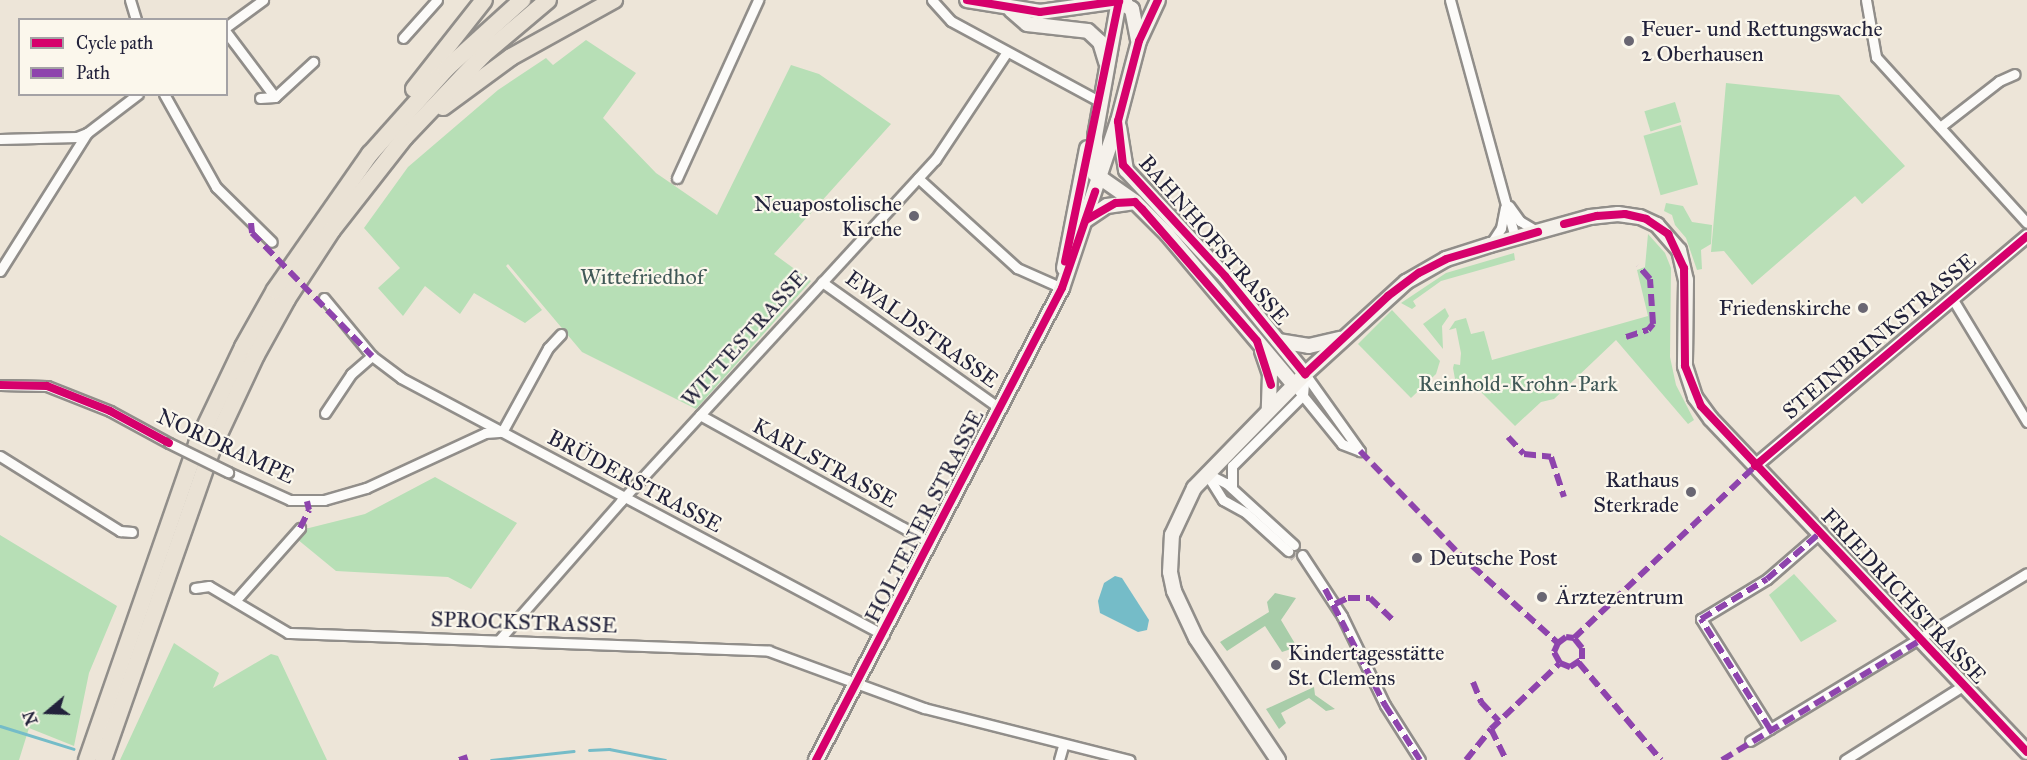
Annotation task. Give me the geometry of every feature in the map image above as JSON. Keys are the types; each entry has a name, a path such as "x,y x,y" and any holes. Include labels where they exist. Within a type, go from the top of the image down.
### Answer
{"highway":[{"path":"399,132 413,90 484,0"},
{"path":"103,760 179,537 231,405 309,266 399,132 446,69 522,0"},
{"path":"87,760 163,533 197,444 232,368 303,246 399,132 483,55 548,0"},
{"path":"399,132 511,57 614,0"}],"main road":[{"path":"967,0 1011,9 1066,11 1121,0 1132,9 1139,41"},
{"name":"HOLTENER STRASSE","path":"1062,288 1079,185 1097,122 1121,0"},
{"name":"HOLTENER STRASSE","path":"816,760 858,685 1062,288 1118,121 1139,41 1158,0"},
{"path":"1011,9 1027,24 1088,31 1100,42 1107,64"},
{"name":"BAHNHOFSTRASSE","path":"1118,121 1120,150 1126,170 1225,276 1305,374"},
{"name":"HOLTENER STRASSE","path":"1097,122 1093,157 1099,175"},
{"name":"BAHNHOFSTRASSE","path":"1099,175 1126,170"},
{"path":"1079,185 1099,175"},
{"name":"BAHNHOFSTRASSE","path":"1099,175 1135,202 1173,240 1299,390"},
{"path":"1086,220 1107,206 1135,202"},
{"name":"FRIEDRICHSTRASSE","path":"1278,760 1196,638 1174,591 1170,559 1175,524 1188,496 1206,473 1269,410 1299,390 1305,374 1406,282 1446,259 1515,238 1618,214 1646,219 1668,234 1678,250 1685,273 1684,357 1690,386 1711,420 2027,752"},
{"path":"1278,341 1309,346 1346,339"},
{"path":"1257,341 1270,374 1269,410"}],"street":[{"path":"130,0 135,18"},
{"path":"228,26 263,0"},
{"path":"403,38 437,0"},
{"path":"677,178 758,0"},
{"path":"932,0 943,16 1006,54 1101,102"},
{"path":"1450,0 1515,238"},
{"path":"1866,0 1876,57 2027,223"},
{"path":"228,35 275,97"},
{"name":"WITTESTRASSE","path":"499,640 700,415 918,178 953,137 1006,54"},
{"path":"260,98 275,97 313,62"},
{"path":"1940,127 1999,81 2015,74"},
{"path":"0,140 77,137 87,133 135,96"},
{"path":"165,96 216,187 272,242"},
{"path":"0,271 87,133"},
{"path":"918,178 1017,268 1062,288"},
{"path":"1506,202 1520,221 1538,232"},
{"path":"1491,245 1501,228 1506,202"},
{"name":"STEINBRINKSTRASSE","path":"1755,466 2027,236"},
{"name":"EWALDSTRASSE","path":"822,282 999,408"},
{"name":"BRÜDERSTRASSE","path":"324,298 372,356 401,378 884,635"},
{"path":"1952,298 2024,408 2027,422"},
{"path":"502,432 548,348 561,334"},
{"path":"325,413 351,374 372,356"},
{"name":"BAHNHOFSTRASSE","path":"1299,390 1342,444 1360,451 1305,374"},
{"name":"NORDRAMPE","path":"0,385 47,386 110,411 169,443 290,500 324,500 366,488 485,433 502,432"},
{"path":"1231,484 1232,466 1299,390"},
{"name":"KARLSTRASSE","path":"700,415 931,543"},
{"path":"0,456 120,531 132,532"},
{"path":"1206,473 1231,484 1291,548 1246,513 1223,500 1206,473"},
{"path":"235,601 300,528"},
{"path":"1770,729 1701,619 1767,579 1820,533"},
{"path":"1300,557 1318,579 1342,616 1384,705 1420,760"},
{"path":"1750,741 1921,640 2027,573"},
{"name":"SPROCKSTRASSE","path":"195,588 209,586 288,633 770,651 924,708 1063,746 1130,760"},
{"path":"1845,760 1964,685"},
{"path":"1059,760 1063,746"}],"green space":[{"name":"Wittefriedhof","path":"586,40 636,73 603,118 656,173 717,215 791,65 819,74 891,124 774,254 811,281 696,409 582,352 508,264 506,266 542,310 525,323 474,293 460,314 425,286 403,316 378,288 400,268 364,228 408,167 498,90 546,58 553,65"},
{"path":"1726,83 1839,95 1905,166 1862,204 1855,196 1752,285 1724,251 1711,252"},
{"path":"1675,102 1681,122 1651,131 1644,111"},
{"path":"1681,125 1698,185 1661,195 1644,136"},
{"path":"1666,203 1683,206 1692,222 1712,225 1711,244 1701,250 1702,269 1697,270 1686,238 1675,225 1672,215 1664,211"},
{"name":"Reinhold-Krohn-Park","path":"1648,234 1665,253 1671,268 1670,357 1676,385 1694,420 1688,424 1616,340 1554,399 1541,402 1515,426 1470,381 1455,379 1453,368 1454,364 1460,365 1461,353 1456,328 1449,330 1455,321 1466,318 1471,334 1484,331 1492,360 1648,316 1637,270 1645,267"},
{"path":"1514,253 1515,260 1441,281 1413,301 1416,306 1412,309 1401,303 1446,273"},
{"path":"1445,308 1449,316 1442,326 1443,349 1423,324"},
{"path":"1392,310 1440,361 1436,374 1411,398 1358,344"},
{"path":"435,477 517,523 471,589 448,577 336,571 297,539 305,529 365,514"},
{"path":"0,535 117,606 89,673 74,746 29,728 19,760 0,760"},
{"path":"1794,574 1837,621 1801,642 1769,595"},
{"path":"1275,593 1296,598 1281,620 1297,647 1282,652 1265,626 1227,651 1220,642 1269,612 1267,602"},
{"path":"174,643 219,673 213,688 271,654 278,656 327,760 120,760"},
{"path":"1314,687 1315,695 1335,709 1326,711 1309,698 1281,713 1286,723 1279,729 1266,709"}],"water":[{"path":"1115,576 1122,578 1149,620 1147,630 1138,632 1100,613 1098,601 1104,583"}],"waterway":[{"path":"0,726 74,749"},
{"path":"589,750 609,749 665,760"},
{"path":"491,760 574,751"}],"tunnel":[{"path":"1288,551 1297,559"}],"marked path":[{"path":"251,223 252,233 372,356"},
{"path":"1626,337 1648,330 1653,324 1650,279 1638,265"},
{"path":"1508,437 1524,454 1551,457 1564,497"},
{"path":"1360,451 1459,554 1558,643"},
{"path":"1466,760 1491,729 1560,663 1554,652 1558,643 1566,637 1574,638 1755,466"},
{"path":"300,528 309,510 307,501"},
{"path":"1770,729 1701,619 1767,579 1820,533"},
{"path":"1325,589 1385,705 1420,760"},
{"path":"1335,604 1348,598 1370,598 1394,621"},
{"path":"1560,663 1570,667 1582,659 1582,648 1574,638"},
{"path":"1722,760 1921,640"},
{"path":"1579,663 1661,760"},
{"path":"1473,682 1481,702 1499,721"},
{"path":"1491,729 1506,760"},
{"path":"459,760 468,757"}],"cycle path":[{"path":"967,0 1040,12 1119,1 1065,261"},
{"path":"1158,0 1139,41 1118,121 1123,165 1225,276 1305,374 1388,296 1419,273 1446,259 1538,232"},
{"path":"816,760 1062,288 1095,192"},
{"path":"1086,220 1116,203 1135,202 1257,341 1271,385"},
{"path":"1564,224 1597,216 1625,214 1646,219 1668,234 1684,268 1685,366 1701,406 2027,752"},
{"path":"1755,466 2027,236"},
{"path":"0,385 47,386 110,411 169,443"}],"place":[{"name":"Feuer- und Rettungswache 2 Oberhausen","path":"1629,41"},
{"name":"Neuapostolische Kirche","path":"914,216"},
{"name":"Friedenskirche","path":"1863,308"},
{"name":"Rathaus Sterkrade","path":"1691,492"},
{"name":"Deutsche Post","path":"1417,558"},
{"name":"Ärztezentrum","path":"1542,597"},
{"name":"Kindertagesstätte St. Clemens","path":"1276,665"}]}
